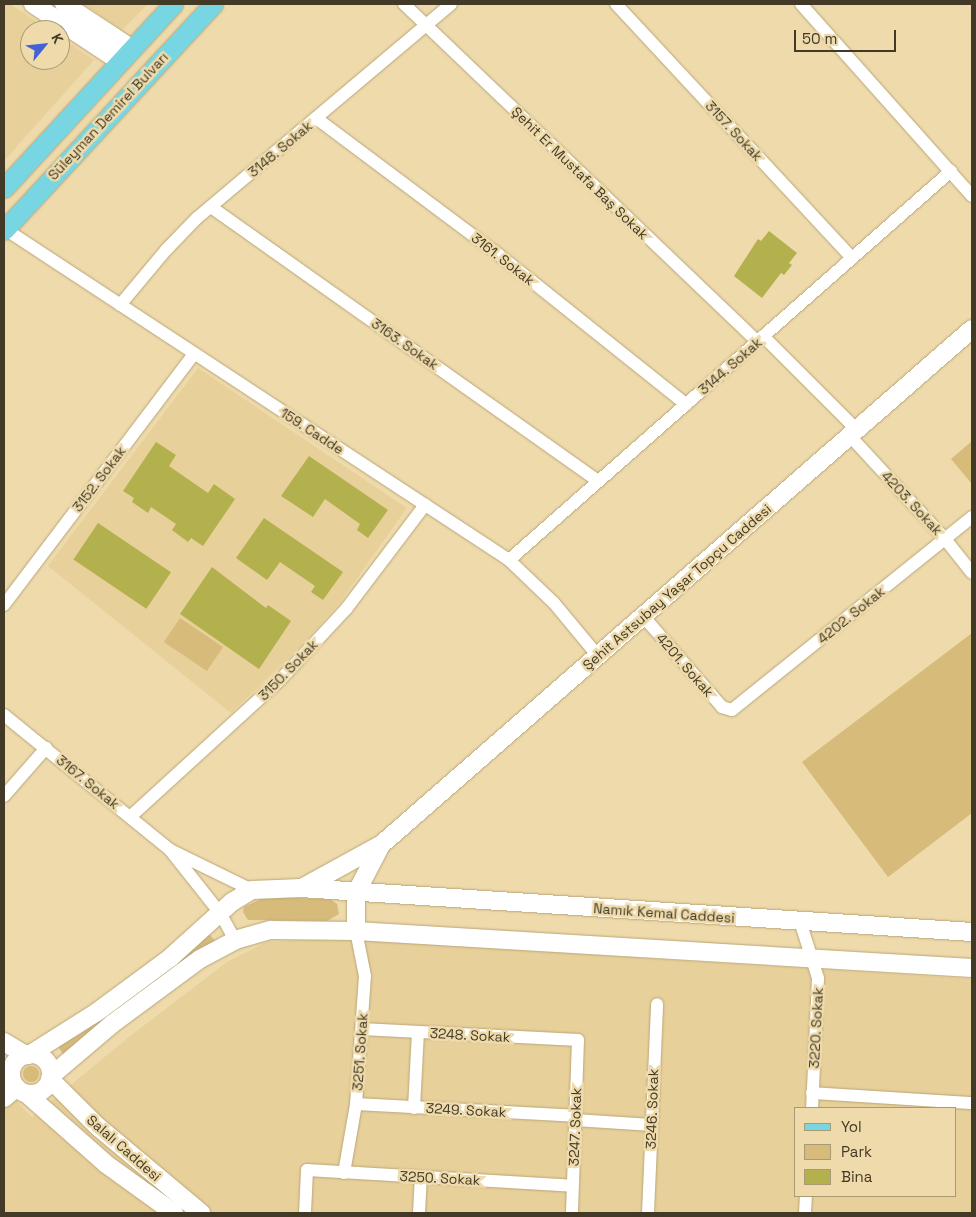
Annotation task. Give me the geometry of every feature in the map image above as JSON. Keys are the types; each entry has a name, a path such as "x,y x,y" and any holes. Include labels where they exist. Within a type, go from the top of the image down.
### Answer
{"main road":[{"path":"4,188 173,4"},
{"name":"Süleyman Demirel Bulvarı","path":"4,230 213,4"}],"street":[{"path":"33,4 125,55"},
{"path":"64,4 125,55"},
{"name":"Şehit Er Mustafa Baş Sokak","path":"404,4 425,26 760,339 853,433"},
{"name":"3148. Sokak","path":"120,305 166,250 211,207 451,4"},
{"name":"3157. Sokak","path":"616,4 852,258"},
{"path":"802,4 972,196"},
{"name":"3161. Sokak","path":"316,118 494,251 686,404"},
{"name":"3144. Sokak","path":"509,560 950,171"},
{"name":"3163. Sokak","path":"211,207 598,481"},
{"name":"159. Cadde","path":"4,230 509,560 554,603 598,656"},
{"name":"Şehit Astsubay Yaşar Topçu Caddesi","path":"301,888 382,844 972,329"},
{"name":"3152. Sokak","path":"4,605 194,354"},
{"name":"4203. Sokak","path":"853,433 972,573"},
{"name":"3150. Sokak","path":"130,817 281,679 346,609 425,505"},
{"name":"4202. Sokak","path":"729,711 972,517"},
{"name":"4201. Sokak","path":"643,616 729,711"},
{"name":"3167. Sokak","path":"4,715 170,850 220,913 236,940"},
{"path":"4,796 46,748"},
{"name":"Şehit Astsubay Yaşar Topçu Caddesi","path":"356,931 356,893 382,844"},
{"name":"3167. Sokak","path":"170,850 252,890"},
{"name":"Şehit Astsubay Yaşar Topçu Caddesi","path":"252,890 301,888 356,893"},
{"path":"252,890 220,913 163,963 97,1012 28,1055 12,1068 13,1087 40,1092 50,1078 106,1029 179,974 236,940 272,930 356,931 972,968"},
{"name":"Namık Kemal Caddesi","path":"356,893 972,932"},
{"name":"3220. Sokak","path":"800,921 813,958 819,995 812,1107"},
{"name":"3251. Sokak","path":"344,1173 356,1104 365,976 356,931"},
{"name":"3246. Sokak","path":"648,1213 657,1004"},
{"name":"3248. Sokak","path":"362,1029 578,1040"},
{"path":"414,1108 418,1032"},
{"name":"3247. Sokak","path":"572,1213 578,1040"},
{"path":"4,1042 28,1055 45,1060 50,1078"},
{"name":"Salalı Caddesi","path":"50,1078 111,1138 201,1213"},
{"name":"Salalı Caddesi","path":"13,1087 106,1164 174,1213"},
{"path":"812,1093 972,1103"},
{"name":"3249. Sokak","path":"356,1104 575,1118 652,1126"},
{"name":"3250. Sokak","path":"305,1213 307,1170 573,1186"},
{"path":"419,1213 421,1177"},
{"path":"805,1213 806,1197"}],"shaded area":[{"path":"4,4 10,4 34,20 20,20 20,70 70,70 70,44 94,60 4,161"},
{"path":"84,4 148,4 122,30"},
{"path":"198,368 407,508 338,605 301,646 231,713 48,566"},
{"path":"332,938 972,979 972,1213 4,1213 4,1089 32,1117 129,1037 227,962 266,942"}],"green space":[{"path":"972,441 972,484 951,459"},
{"path":"180,618 223,647 207,671 164,642"},
{"path":"972,633 972,813 888,877 802,762"},
{"path":"265,897 330,899 337,904 339,914 327,921 248,920 243,912 244,907"},
{"path":"209,934 216,942 65,1057 57,1045"},
{"path":"28,1066 34,1066 39,1071 37,1080 28,1082 23,1077 23,1071"}],"building":[{"path":"769,231 797,253 789,263 792,265 784,275 781,273 762,298 734,276 758,239 761,241"},
{"path":"156,442 176,455 169,466 208,493 214,484 235,499 203,546 191,538 188,542 172,530 176,524 151,507 148,513 132,502 134,498 123,491"},
{"path":"309,456 388,510 368,538 357,530 360,524 325,499 313,517 281,496"},
{"path":"264,518 343,572 323,600 311,592 315,586 280,562 267,580 236,558"},
{"path":"98,523 171,572 146,609 73,559"},
{"path":"212,567 266,608 268,605 291,621 259,669 180,614"}]}
